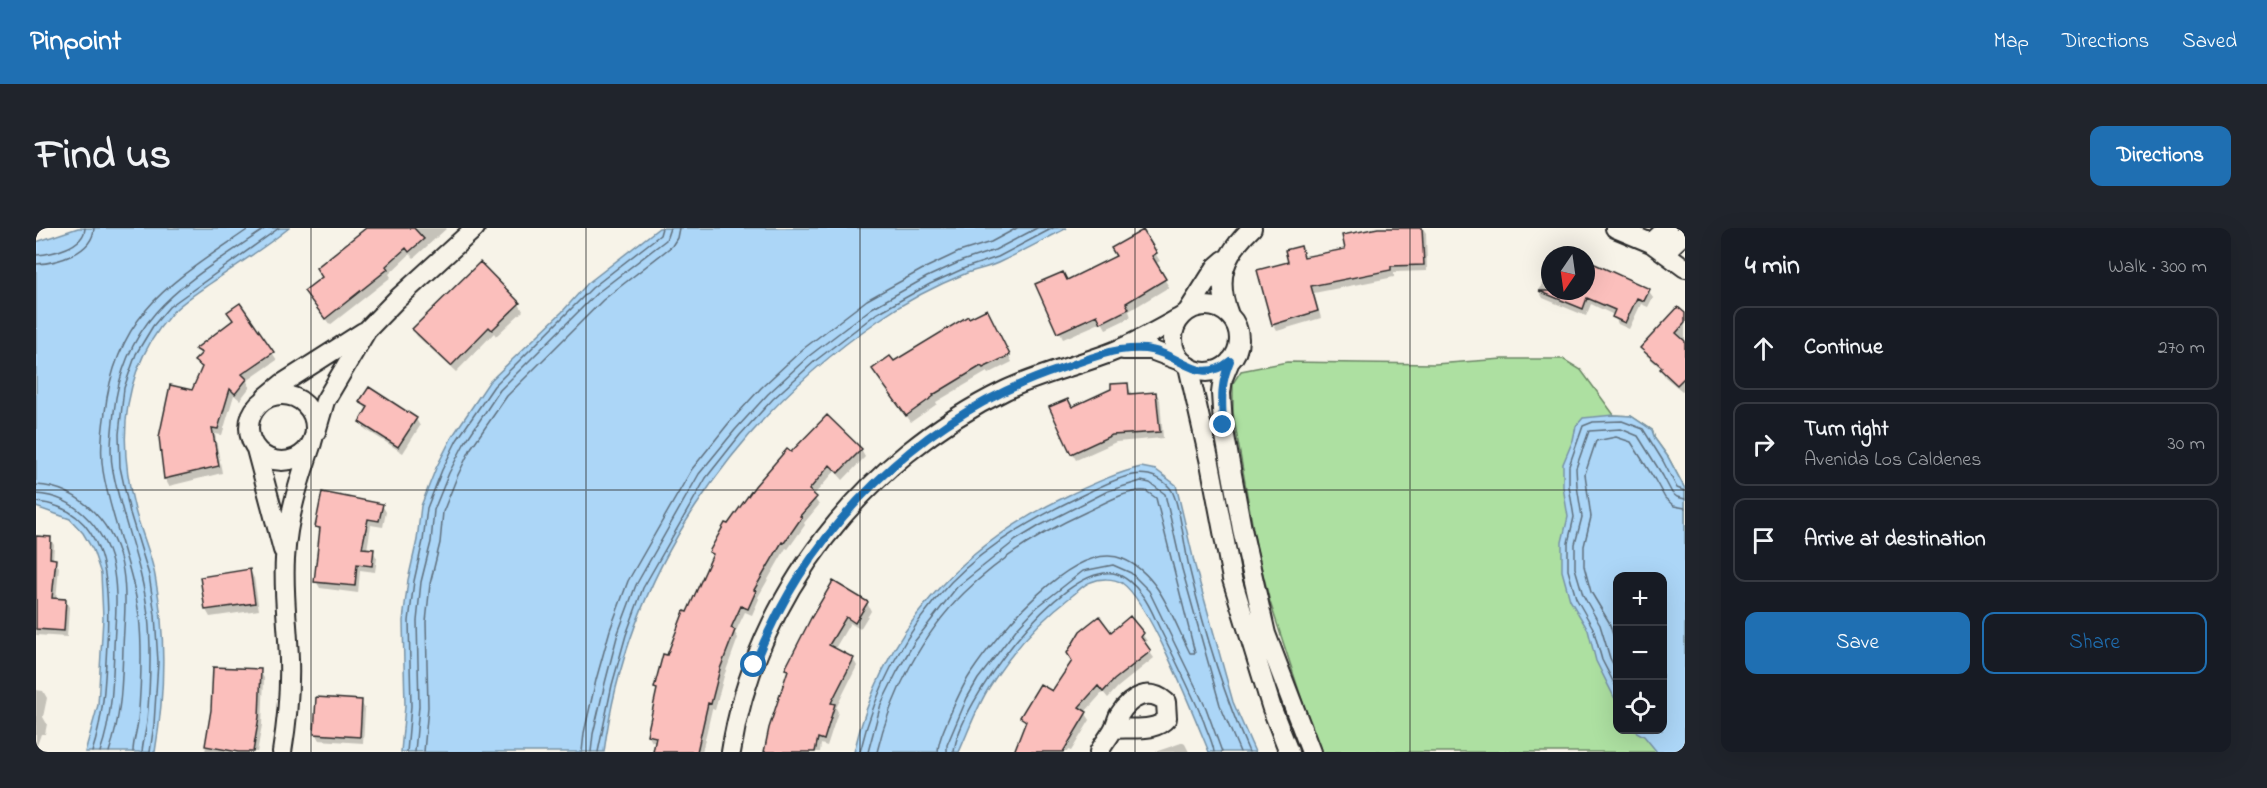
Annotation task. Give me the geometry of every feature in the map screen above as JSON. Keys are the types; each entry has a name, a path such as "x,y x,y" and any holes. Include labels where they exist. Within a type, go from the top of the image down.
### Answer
{"street":[{"path":"282,752 289,661 285,557 289,522 325,401 367,330 396,300 475,228"},
{"path":"1252,228 1236,243 1221,281 1222,297 1238,333 1236,352 1223,378 1222,414 1242,530 1266,634 1311,752"},
{"path":"1615,228 1658,248 1685,268"},
{"path":"1658,248 1667,228"},
{"path":"1658,248 1685,233"},
{"path":"1230,254 1216,267 1176,325 1173,345 1185,364 1210,463 1232,579 1272,709 1290,752"},
{"path":"731,752 734,732 754,665 781,606 813,554 837,523 884,473 942,428 1006,390 1047,373 1118,350 1198,307 1209,306 1229,315"},
{"path":"285,557 256,449 248,428 250,417 255,408 283,383 367,330"},
{"path":"1118,350 1151,350 1196,370 1215,370 1230,361"},
{"path":"256,449 264,456 286,461 306,452 314,438 316,421 305,402 295,396 284,394 273,395 263,400"},
{"path":"1099,752 1114,729"}],"green space":[{"path":"1503,359 1563,359 1581,370 1614,415 1631,416 1652,430 1685,489 1685,752 1319,752 1270,602 1256,546 1233,413 1233,383 1241,371 1287,362 1435,364"}],"water":[{"path":"78,228 289,228 175,310 142,358 133,382 126,432 129,484 155,576 161,620 163,664 161,708 155,752 85,752 98,705 103,618 101,574 93,550 83,533 70,519 36,507 36,242"},
{"path":"659,228 1067,228 998,263 933,288 889,313 826,360 778,405 734,454 695,507 663,563 636,623 616,686 604,752 401,752 405,706 403,621 408,580 417,540 421,506 436,468 452,437 489,382 562,312 588,283"},
{"path":"1631,416 1652,430 1685,489 1685,752 1657,752 1640,734 1667,734 1667,572 1613,572 1613,695 1596,661 1588,630 1570,600 1562,571 1562,542 1568,517 1563,487 1563,464 1576,426 1583,418"},
{"path":"1141,467 1156,470 1176,485 1195,566 1233,702 1255,752 1209,752 1170,661 1145,612 1122,583 1106,579 1084,586 1049,615 1017,648 985,694 959,752 854,752 867,709 884,669 905,632 930,598 960,568 993,540 1029,516 1096,483"}],"building":[{"path":"366,228 414,228 424,239 409,252 406,248 386,266 388,269 325,319 304,291 322,277 316,268"},
{"path":"1378,228 1422,228 1424,265 1391,266 1391,270 1311,286 1318,311 1272,325 1257,270 1288,262 1285,250 1301,246 1304,257 1345,249 1342,235"},
{"path":"1143,230 1157,253 1152,256 1166,279 1126,303 1129,309 1101,323 1097,315 1057,333 1035,284 1063,272 1067,280 1116,256 1111,248"},
{"path":"480,262 520,303 492,330 489,327 451,366 412,329"},
{"path":"1595,264 1650,289 1644,301 1637,298 1625,323 1612,317 1615,310 1592,300 1595,300"},
{"path":"1561,300 1586,300 1583,309"},
{"path":"240,303 274,352 242,374 247,379 235,394 230,389 218,429 212,428 219,466 164,479 159,437 170,385 192,390 202,367 194,361 202,353 195,349 233,320 227,312"},
{"path":"1678,307 1685,313 1685,323 1676,333 1685,341 1685,377 1677,385 1660,369 1662,367 1640,348"},
{"path":"987,309 1010,355 983,368 981,366 933,395 906,416 872,369 890,356 894,361 968,316 969,318"},
{"path":"1128,383 1129,394 1156,392 1160,432 1112,435 1071,454 1049,407 1068,399 1072,407 1111,389 1111,384"},
{"path":"369,387 417,418 398,447 359,422 368,407 359,402"},
{"path":"827,415 862,449 838,473 830,465 809,490 817,497 800,516 802,517 784,543 782,542 754,590 756,591 748,609 741,606 731,628 735,630 720,669 711,704 708,703 697,752 653,752 656,737 647,735 657,689 654,688 663,654 667,655 684,611 687,612 713,554 709,552 725,523 728,524 755,486 787,449 791,452"},
{"path":"322,492 383,504 379,521 368,519 362,548 374,549 372,566 357,564 355,586 314,582 320,528 315,527"},
{"path":"36,536 51,537 50,558 56,559 52,598 66,599 64,631 36,629"},
{"path":"250,569 255,603 205,610 200,577"},
{"path":"833,581 868,602 855,623 846,617 829,645 854,658 831,703 835,704 824,740 818,738 815,752 764,752 769,728 788,670 785,669"},
{"path":"1099,616 1111,632 1130,616 1144,633 1141,637 1151,651 1114,680 1103,692 1098,686 1079,707 1087,712 1063,752 1014,752 1026,721 1020,717 1040,684 1052,691 1072,661 1067,653 1080,631"},
{"path":"213,667 261,669 259,717 253,752 238,752 205,746 211,710"},
{"path":"316,697 362,700 360,737 314,734"}],"route":[{"path":"754,665 765,636 796,579 837,523 884,473 908,452 942,428 1006,390 1047,373 1118,350 1151,350 1205,372 1223,367 1230,361 1223,378 1221,393 1223,425"}]}
